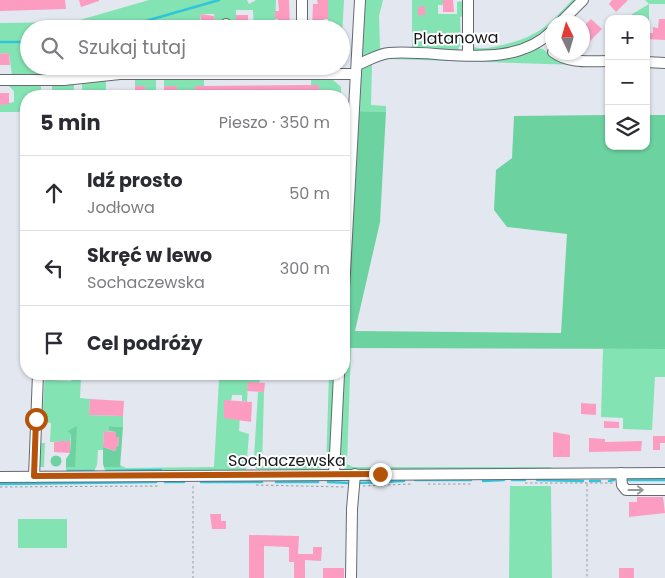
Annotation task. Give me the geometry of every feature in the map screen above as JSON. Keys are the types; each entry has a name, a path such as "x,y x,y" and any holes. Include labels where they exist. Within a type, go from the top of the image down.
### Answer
{"street":[{"path":"302,0 302,20"},
{"path":"350,180 360,0"},
{"path":"468,0 468,55"},
{"path":"568,15 583,0"},
{"name":"Platanowa","path":"350,69 356,69 388,53 495,55 528,47 545,38"},
{"path":"542,41 545,44"},
{"path":"567,60 605,62"},
{"path":"650,62 665,63"},
{"name":"Platanowa","path":"0,80 64,80 111,75"},
{"path":"34,476 38,380"},
{"path":"334,475 339,380"},
{"name":"Sochaczewska","path":"0,477 34,476 193,480 355,474 622,478 665,473"},
{"path":"352,578 352,509 355,474"},
{"path":"622,478 626,490 665,490"}],"path":[{"path":"586,478 587,578"},
{"path":"522,484 586,478 622,478"},
{"path":"193,480 197,485"},
{"path":"193,480 193,578"},
{"path":"250,485 355,486 418,484"},
{"path":"427,484 450,486 474,484"},
{"path":"0,487 161,486"}],"green space":[{"path":"149,0 247,0 249,4 256,0 276,0 275,20 254,20 253,10 236,10 236,20 215,20 214,14 201,14 200,20 80,20"},
{"path":"328,0 344,0 343,20 328,20"},
{"path":"363,0 383,0 379,16 380,48 412,47 412,0 443,0 443,5 438,5 438,14 457,14 457,2 463,1 463,16 460,17 461,45 458,48 460,50 361,59"},
{"path":"572,0 580,0 564,15 558,15"},
{"path":"645,0 665,0 665,4 649,4"},
{"path":"649,4 649,15 631,15"},
{"path":"0,23 20,23 20,75 12,75 9,53 0,54"},
{"path":"545,26 545,31 524,44 506,50 474,51 472,46 481,48 511,43"},
{"path":"538,48 545,51 545,60 605,66 388,59 372,63 371,105 386,106 386,112 355,111 358,74 362,65 388,58 443,59"},
{"path":"135,79 156,79 156,90 145,90 145,86 135,86"},
{"path":"164,79 204,79 204,86 195,86 195,90 177,90 177,87 164,86"},
{"path":"311,79 332,79 341,87 341,90 319,90 311,85"},
{"path":"106,81 106,90 82,90 82,84"},
{"path":"8,85 41,85 41,90 20,90 20,112 0,112 0,105 14,102 14,91"},
{"path":"52,85 74,85 74,90 52,90"},
{"path":"355,111 386,112 380,222 355,331 561,333 567,234 507,227 494,210 496,170 512,158 514,116 605,115 605,150 650,150 650,115 665,115 665,349 350,348 350,211"},
{"path":"603,349 665,349 665,377 655,377 652,430 623,429 623,418 601,417"},
{"path":"45,380 81,380 80,398 90,399 89,415 123,416 123,427 109,426 109,431 104,431 103,450 98,450 97,465 94,471 66,471 66,467 75,467 71,434 70,441 50,442 51,423 42,422"},
{"path":"219,380 260,380 259,383 248,382 247,402 242,401 242,395 232,395 231,401 224,400 224,411 240,413 239,431 249,434 246,470 105,471 104,467 120,465 126,468 214,467"},
{"path":"329,380 336,380 332,464 329,468 326,468"},
{"path":"344,380 350,380 347,464 353,467 552,467 550,469 345,470 339,463"},
{"path":"258,392 264,392 262,465 324,464 324,468 303,470 256,469 254,458"},
{"path":"77,426 75,467 66,467 66,459 70,453 71,434 68,431"},
{"path":"109,426 123,427 120,467 104,467 103,464 103,447 115,451 116,447 118,447 119,437 116,437 116,432 109,431"},
{"path":"39,443 45,443 44,467 36,467"},
{"path":"56,455 62,461 56,467 50,461"},
{"path":"510,486 551,486 552,578 509,578"},
{"path":"18,519 67,519 67,548 18,548"}],"building":[{"path":"0,0 65,0 66,9 0,11"},
{"path":"79,0 99,0 99,1 81,7"},
{"path":"278,0 289,0 290,20 275,19 275,11 279,11"},
{"path":"317,0 328,0 328,19 312,20 313,4 318,4"},
{"path":"443,0 453,0 454,12 443,12"},
{"path":"612,0 628,0 616,12 609,4"},
{"path":"425,6 425,15 418,15 418,7"},
{"path":"201,14 214,16 214,20 201,20"},
{"path":"236,15 248,15 248,20 236,20"},
{"path":"659,19 665,19 665,40 650,39 653,27 658,28"},
{"path":"590,20 602,29 590,41"},
{"path":"9,53 10,65 0,65 0,54"},
{"path":"319,85 319,90 195,90 195,86"},
{"path":"135,86 145,86 145,90 135,90"},
{"path":"164,86 177,86 177,90 164,90"},
{"path":"0,93 9,93 9,104 0,105"},
{"path":"248,382 265,383 264,392 247,391"},
{"path":"90,399 124,401 123,416 89,415"},
{"path":"224,400 252,402 251,422 224,418"},
{"path":"581,403 596,404 596,415 581,414"},
{"path":"604,421 619,422 619,428 604,428"},
{"path":"104,431 116,432 116,437 119,437 118,447 116,447 115,451 103,447"},
{"path":"553,432 570,435 570,457 553,457"},
{"path":"653,436 665,436 665,443 660,443 660,450 653,450"},
{"path":"589,438 605,439 605,442 642,441 641,451 589,452"},
{"path":"70,441 70,453 54,452 54,442"},
{"path":"637,497 663,497 665,513 629,517 629,502 637,502"},
{"path":"210,514 221,514 221,521 226,521 226,529 212,529"},
{"path":"249,535 299,536 298,554 313,554 313,547 322,547 321,561 305,560 305,578 294,578 294,562 289,562 289,547 264,546 264,578 249,578"},
{"path":"323,568 344,568 344,578 323,578"},
{"path":"619,568 634,568 634,578 619,578"}],"waterway":[{"path":"149,20 219,0"},
{"path":"0,42 20,42"},
{"path":"107,471 161,470"},
{"path":"68,471 94,471"},
{"path":"415,480 471,480"},
{"path":"483,481 504,480"},
{"path":"512,480 525,480"},
{"path":"537,480 583,481"},
{"path":"609,481 614,480"},
{"path":"627,480 665,480"},
{"path":"359,483 404,481"},
{"path":"590,481 600,481"},
{"path":"0,484 156,482"},
{"path":"165,482 184,482"},
{"path":"201,482 262,482"},
{"path":"276,482 318,482"},
{"path":"328,482 349,483"}],"route":[{"path":"36,419 34,476 380,474"}]}
